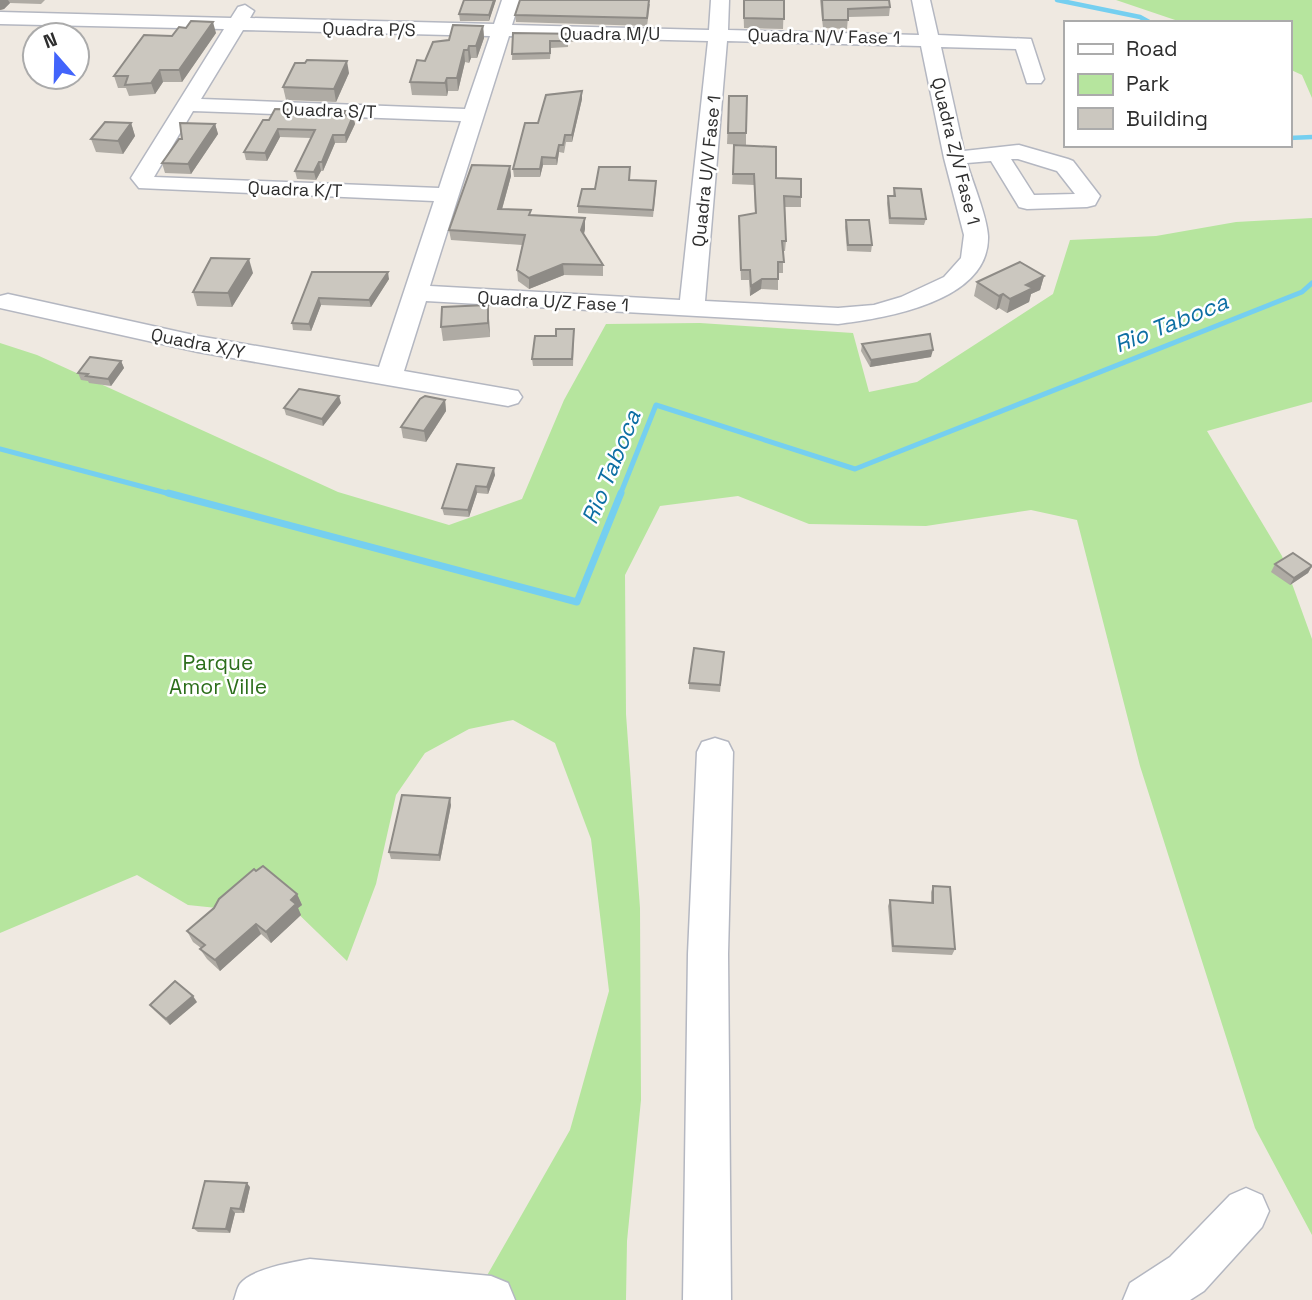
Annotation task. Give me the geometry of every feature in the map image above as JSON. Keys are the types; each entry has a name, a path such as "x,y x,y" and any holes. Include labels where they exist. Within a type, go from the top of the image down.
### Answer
{"street":[{"path":"389,376 472,115 503,32 511,0"},
{"name":"Quadra U/V Fase 1","path":"692,309 714,93 720,0"},
{"name":"Quadra Z/V Fase 1","path":"692,309 838,316 894,308 953,282 973,260 977,245 921,0"},
{"path":"187,105 251,3"},
{"name":"Quadra P/S","path":"0,18 503,32"},
{"name":"Quadra M/U","path":"503,32 718,34"},
{"name":"Quadra N/V Fase 1","path":"718,34 1024,43 1034,79"},
{"name":"Quadra S/T","path":"187,105 472,115"},
{"name":"Quadra K/T","path":"187,105 142,178 143,181 447,195"},
{"path":"956,158 997,154"},
{"name":"Quadra U/Z Fase 1","path":"414,293 692,309"},
{"name":"Quadra X/Y","path":"8,302 198,344 508,397"},
{"path":"707,1300 708,954 715,752"},
{"path":"1147,1300 1187,1274 1246,1211"},
{"path":"258,1300 286,1286 310,1283 491,1300"}],"green space":[{"path":"1116,0 1312,0 1312,98 1302,75 1291,70 1291,21 1178,21"},
{"name":"Parque Amor Ville","path":"1312,218 1312,402 1207,431 1282,556 1312,639 1312,1235 1255,1128 1140,766 1077,520 1031,510 926,526 809,524 738,496 660,506 625,575 626,714 640,908 641,1100 627,1241 626,1300 473,1300 570,1130 609,991 591,839 555,743 513,720 469,729 425,753 396,795 376,884 347,961 287,903 236,910 188,905 137,875 0,933 0,343 37,355 338,492 449,525 522,499 564,400 606,324 700,323 853,333 869,392 917,382 1053,294 1070,240 1156,236 1236,222"}],"building":[{"path":"464,0 494,0 489,15 459,14"},
{"path":"520,0 649,0 647,18 515,15"},
{"path":"744,0 784,0 784,19 744,18"},
{"path":"822,0 889,0 890,7 848,9 848,20 823,20"},
{"path":"191,21 213,22 179,70 160,70 151,83 125,85 128,76 114,76 144,35 172,36 179,27 186,28"},
{"path":"453,25 483,26 476,46 469,46 468,50 464,50 457,78 447,78 445,83 410,82 417,60 425,61 433,42 449,40"},
{"path":"513,33 584,34 568,35 568,41 550,41 550,53 512,54"},
{"path":"307,60 347,61 334,89 283,87 295,63 305,63"},
{"path":"582,91 572,135 565,135 556,158 542,157 540,169 513,169 525,123 538,123 546,95"},
{"path":"729,96 747,96 746,133 728,133"},
{"path":"275,109 345,111 343,115 353,116 345,135 333,135 322,162 319,162 314,172 295,171 315,130 278,129 265,153 244,152 263,120 269,120"},
{"path":"105,122 131,123 118,141 91,139"},
{"path":"180,123 215,124 188,164 162,163 179,139 182,139"},
{"path":"734,145 776,147 776,178 801,179 801,197 784,196 786,241 782,241 784,262 778,262 778,279 762,279 751,286 750,270 741,270 739,216 756,213 754,174 733,174"},
{"path":"472,165 510,166 498,209 531,210 529,215 585,218 581,230 603,265 563,264 529,278 517,270 525,235 449,230"},
{"path":"599,167 630,167 629,180 656,181 653,210 578,206 582,189 595,189"},
{"path":"894,188 921,189 926,219 890,218 888,196 895,196"},
{"path":"846,220 869,220 872,245 848,245"},
{"path":"211,258 249,259 228,293 193,292"},
{"path":"1020,262 1044,276 1026,285 1033,288 1010,299 1003,294 999,296 977,282"},
{"path":"312,272 388,272 369,300 319,298 309,324 292,323"},
{"path":"488,305 488,323 441,327 442,307"},
{"path":"556,329 574,329 572,359 532,359 535,336 556,336"},
{"path":"930,334 933,350 871,360 862,344"},
{"path":"90,357 121,361 108,379 78,373"},
{"path":"299,389 339,396 322,419 284,408"},
{"path":"425,396 445,400 424,431 401,427 420,399"},
{"path":"457,464 494,468 487,487 476,486 468,510 442,508"},
{"path":"1293,553 1312,566 1294,578 1275,564"},
{"path":"694,648 724,652 720,685 689,683"},
{"path":"402,795 450,798 439,855 389,852"},
{"path":"263,866 297,894 291,900 296,904 266,932 256,924 215,960 200,949 205,945 187,931 254,869 256,871"},
{"path":"933,886 950,887 955,949 893,946 890,900 933,903"},
{"path":"175,981 193,996 166,1019 150,1005"},
{"path":"205,1181 247,1183 240,1209 231,1208 226,1229 193,1228"}],"waterway":[{"path":"1057,0 1140,17 1147,21"},
{"path":"1291,138 1312,137"},
{"name":"Rio Taboca","path":"620,495 656,405 855,469 1302,292 1312,283"},
{"name":"Rio Taboca","path":"0,449 174,495"},
{"name":"Rio Taboca","path":"168,493 577,602 621,493"}]}
